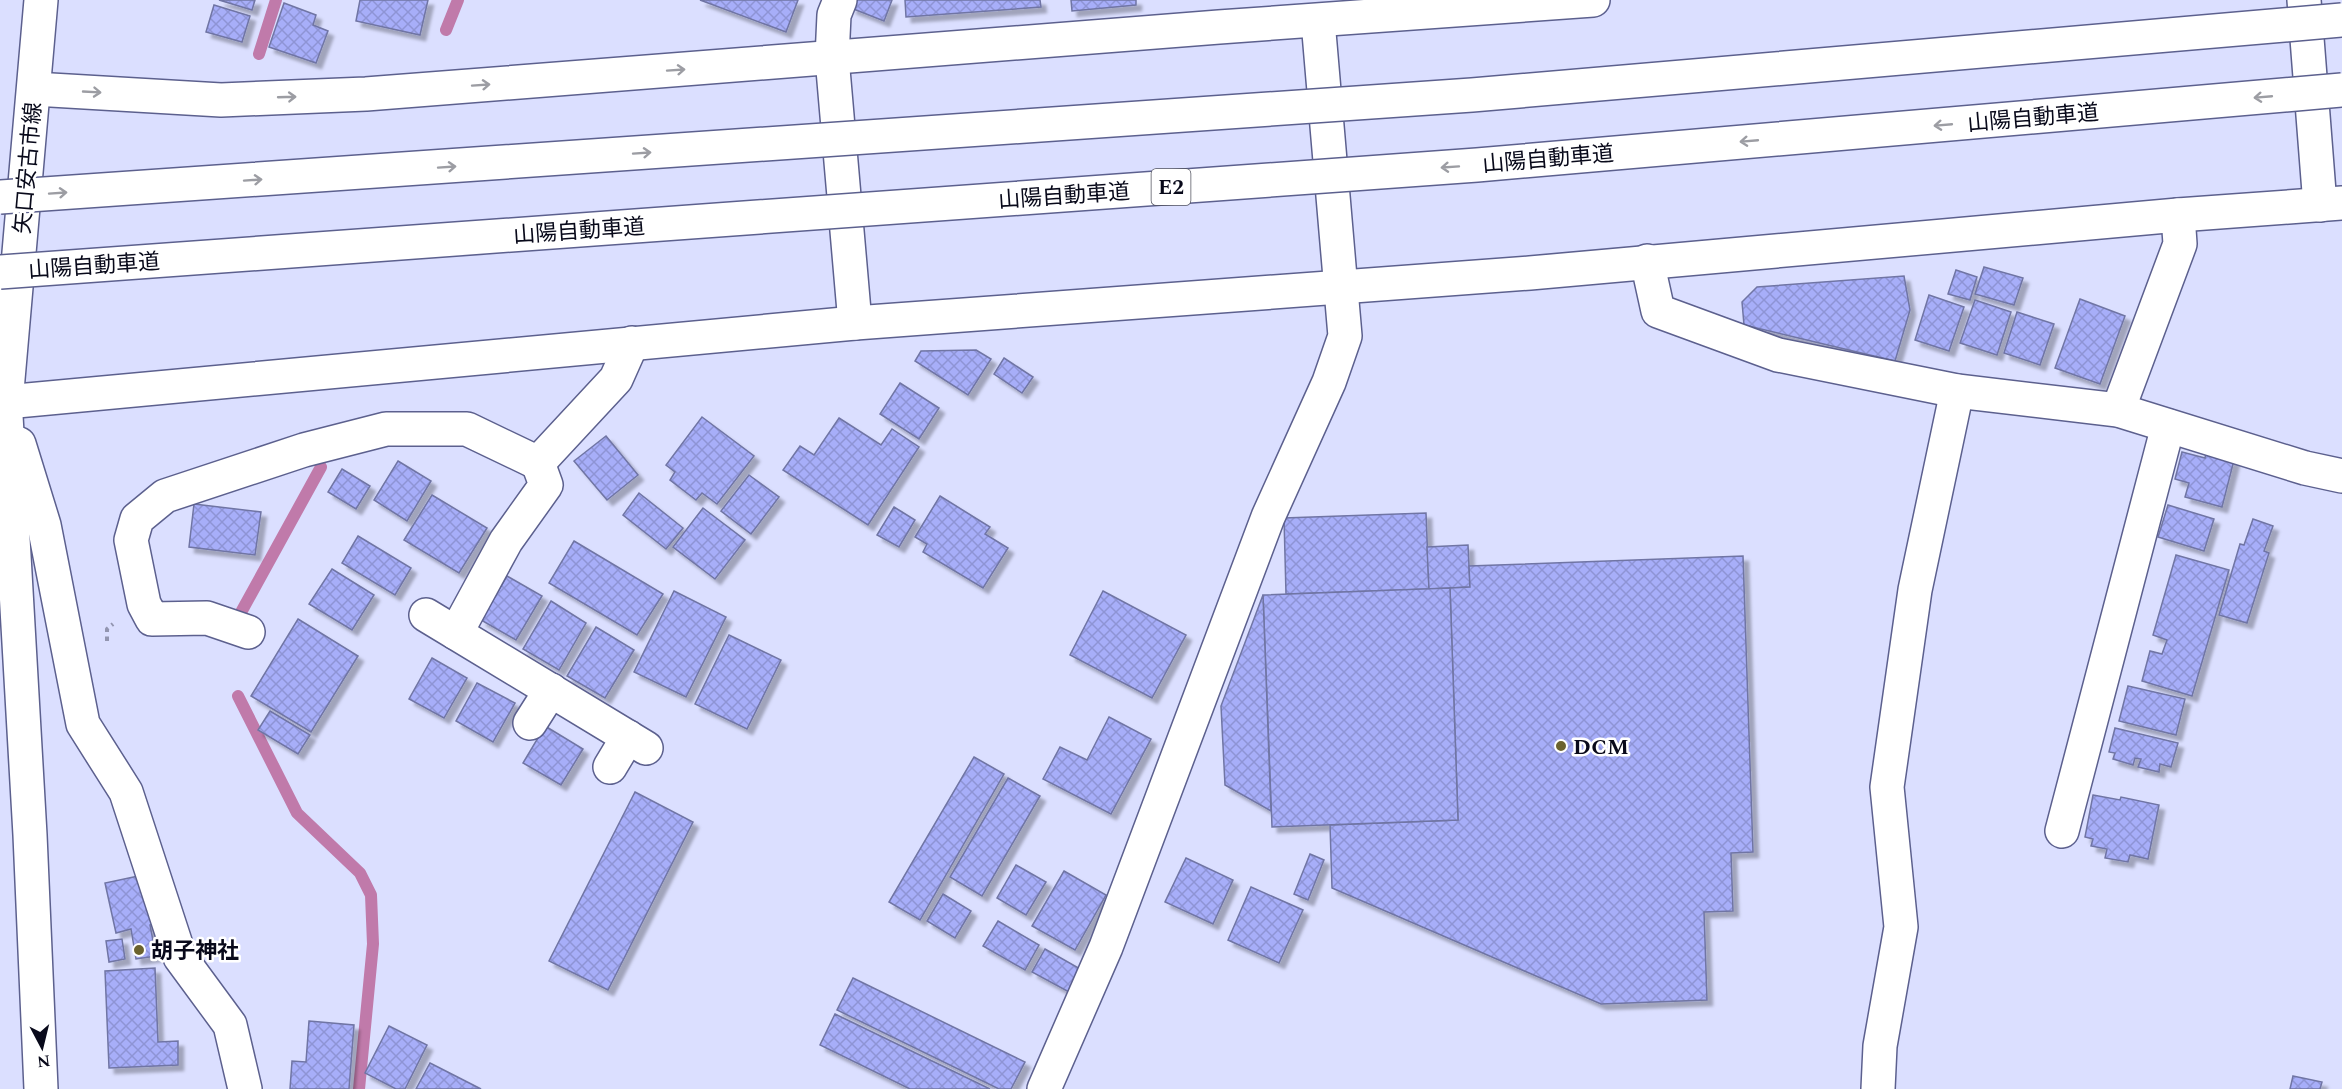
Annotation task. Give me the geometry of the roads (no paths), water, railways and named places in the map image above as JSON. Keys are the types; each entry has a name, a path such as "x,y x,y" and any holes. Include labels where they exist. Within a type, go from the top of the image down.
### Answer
{"main road":[{"name":"矢口安古市線","path":"3,402 41,0"},
{"path":"840,0 834,15 832,58 855,323"},
{"path":"34,89 221,99 366,94 832,58 1213,13 1318,21 1530,3 1593,0"},
{"path":"3,402 855,323 1342,288 2331,204 2304,0"},
{"path":"0,197 1460,96 2342,20"},
{"path":"1044,1089 1106,946 1268,517 1329,382 1345,336 1318,21"},
{"name":"山陽自動車道","path":"0,272 1477,165 2342,90"},
{"path":"2118,410 2180,244 2178,216"},
{"path":"1647,261 1658,310 1778,355 1957,391 2118,410 2305,468 2342,476"},
{"path":"0,344 30,835 41,1089"},
{"path":"538,463 616,379 633,344"},
{"path":"1878,1089 1880,1046 1901,927 1887,787 1915,590 1957,391"},
{"path":"3,402 44,525 82,724 126,792 180,957 230,1025 245,1089"},
{"path":"2062,831 2168,426"},
{"path":"248,632 207,618 152,619 144,604 131,540 137,519 165,496 304,450 386,429 467,429 538,463 546,485 506,541 456,633"},
{"path":"426,615 637,743 610,767"},
{"path":"530,723 551,690"}],"waterway":[{"path":"259,54 276,0"},
{"path":"446,30 458,0"},
{"path":"239,616 321,467"},
{"path":"238,696 297,813 360,873 371,895 373,944 359,1089"}],"place":[{"name":"DCM","path":"1561,746"},
{"name":"胡子神社","path":"139,950"}]}
